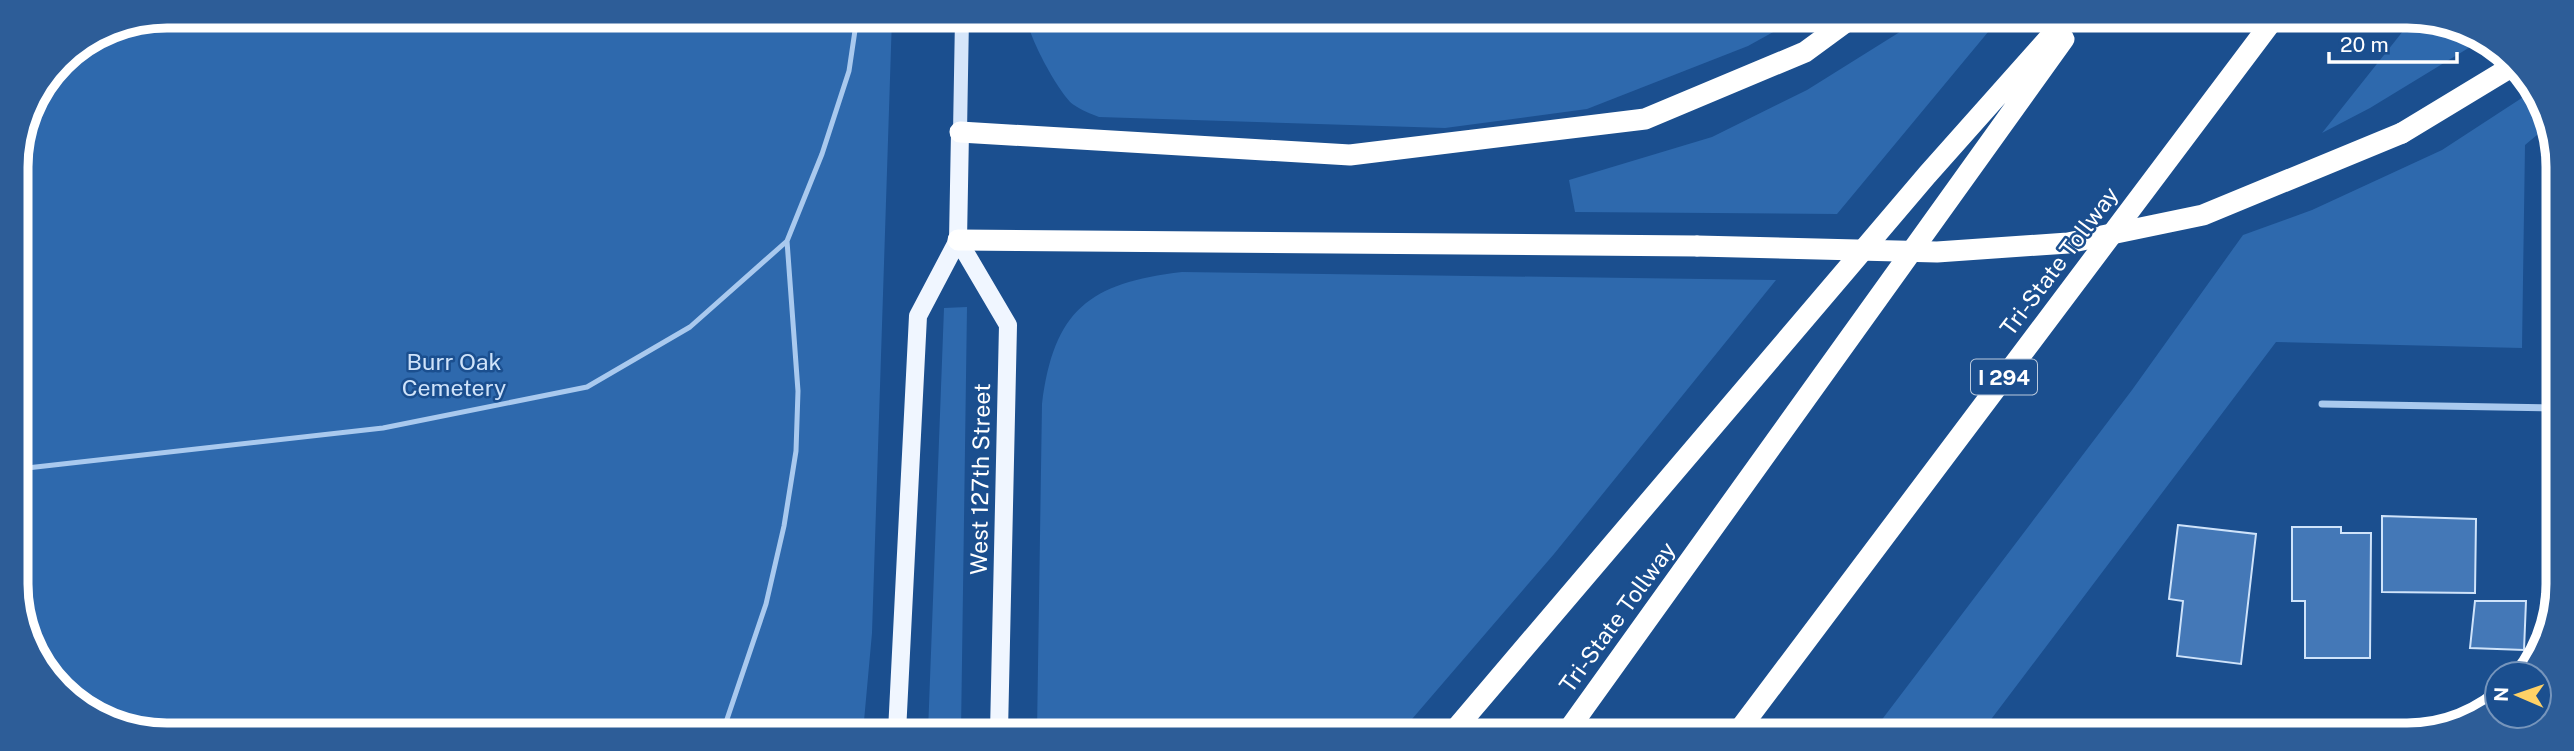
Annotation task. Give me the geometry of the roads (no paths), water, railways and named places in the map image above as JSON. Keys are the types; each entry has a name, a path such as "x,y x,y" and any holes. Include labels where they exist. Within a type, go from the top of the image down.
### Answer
{"highway":[{"path":"960,132 1350,155 1645,119 1805,52 1838,28"},
{"path":"1461,723 1927,175 2058,28"},
{"name":"Tri-State Tollway","path":"1573,723 2072,28"},
{"name":"Tri-State Tollway","path":"1743,723 2267,28"},
{"path":"958,240 1697,246 1937,252 2068,243 2203,215 2402,133 2506,70"}],"main road":[{"path":"897,723 918,316 958,240 962,28"},
{"name":"West 127th Street","path":"958,240 1008,324 999,723"}],"street":[{"path":"2322,404 2546,408"}],"lane":[{"path":"726,723 766,604 784,526 796,451 798,391 787,241 822,154 849,71 855,28"},
{"path":"28,468 383,428 587,387 690,327 787,241"}],"park label":[{"name":"Burr Oak Cemetery","path":"454,374"}]}
